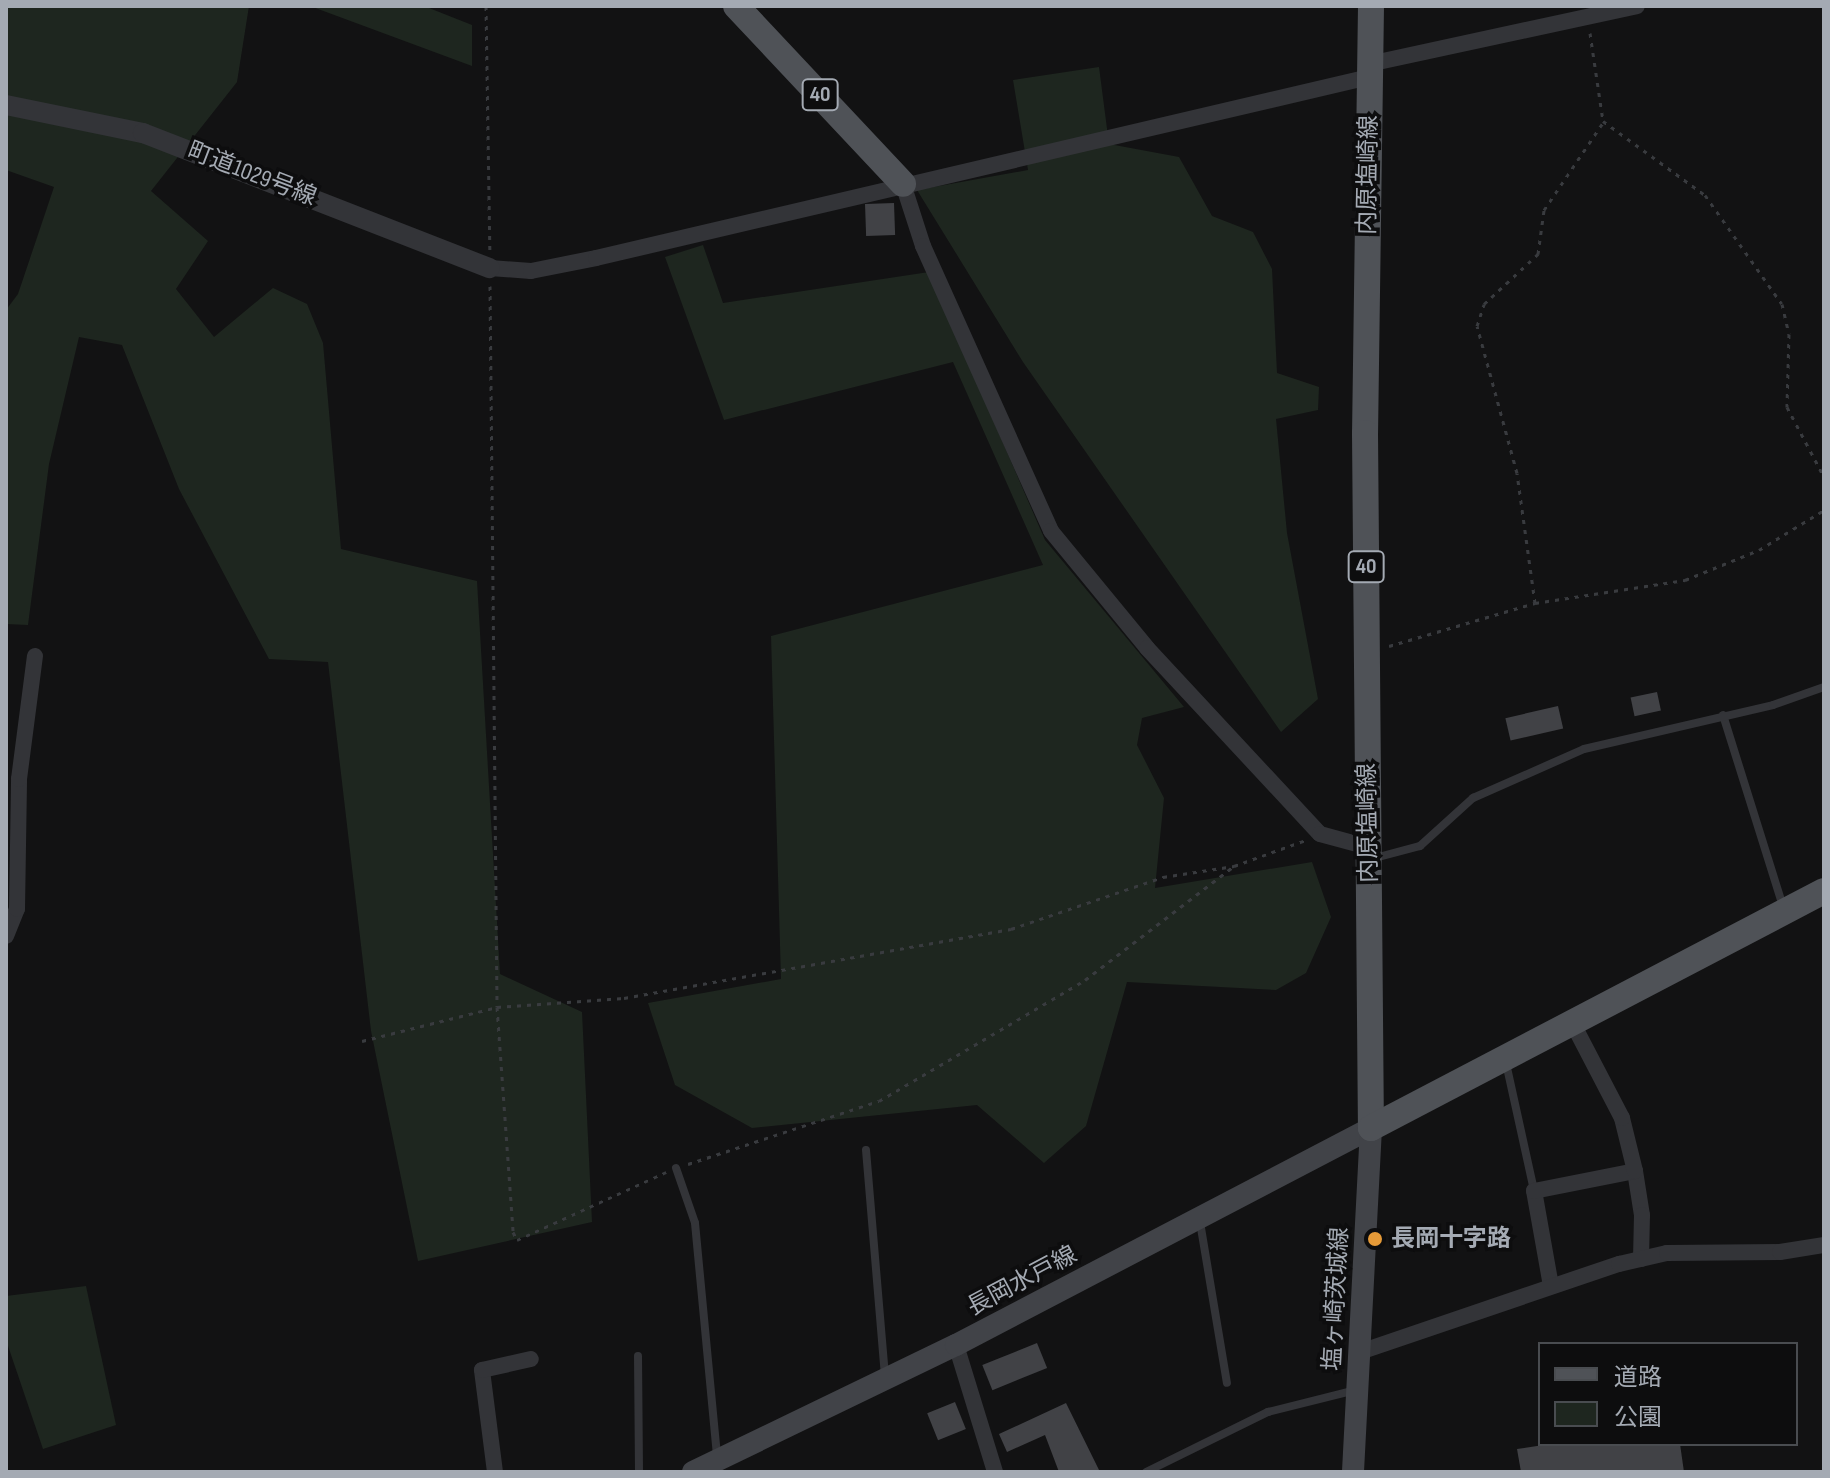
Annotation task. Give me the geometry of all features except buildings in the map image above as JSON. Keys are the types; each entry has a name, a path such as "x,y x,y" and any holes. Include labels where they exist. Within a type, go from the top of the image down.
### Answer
{"main road":[{"name":"40","path":"736,6 903,184"},
{"name":"内原塩崎線","path":"1371,6 1366,653 1371,1128"},
{"path":"1371,1128 1824,891"},
{"name":"長岡水戸線","path":"693,1472 956,1345 1371,1128"},
{"name":"塩ヶ崎茨城線","path":"1353,1472 1371,1128"}],"street":[{"path":"490,268 531,271 557,266 1637,6"},
{"name":"町道1029号線","path":"6,105 143,133 490,268"},
{"path":"903,184 923,246 1051,531 1147,648 1320,834 1369,854"},
{"path":"6,936 17,909 13,778 35,656"},
{"path":"1573,1024 1622,1118 1642,1215 1641,1259"},
{"path":"1551,1286 1534,1191 1635,1171"},
{"path":"1360,1352 1551,1286 1641,1259 1824,1245"},
{"path":"956,1345 995,1472"},
{"path":"495,1472 482,1370 531,1359"}],"lane":[{"path":"1369,854 1420,846 1473,798 1584,749 1824,687"},
{"path":"1723,715 1784,911"},
{"path":"1505,1058 1534,1191"},
{"path":"866,1150 885,1381"},
{"path":"676,1168 695,1223 717,1462"},
{"path":"1200,1217 1227,1383"},
{"path":"638,1356 639,1472"},
{"path":"1146,1472 1268,1412 1357,1389"}],"path":[{"path":"486,6 497,1007 517,1240 676,1168 879,1101 1085,980 1234,866"},
{"path":"1535,603 1517,473 1477,326 1484,304 1538,254 1544,210 1604,121 1589,19"},
{"path":"1604,121 1705,195 1782,304 1789,334 1787,407 1824,477"},
{"path":"1366,653 1535,603 1685,580 1759,550 1824,510"},
{"path":"362,1041 497,1007 624,998 1011,929 1163,877 1234,866 1320,834"}],"green space":[{"path":"6,6 249,6 237,82 151,191 208,241 176,289 214,337 273,288 307,304 323,343 341,549 477,581 500,974 582,1012 592,1222 418,1261 371,1031 328,662 269,659 179,489 122,345 79,337 49,464 28,625 6,624 6,310 18,294 54,187 6,170"},
{"path":"310,6 424,6 472,25 472,66"},
{"path":"1099,67 1109,144 1179,157 1212,216 1253,232 1272,269 1277,373 1319,387 1318,410 1276,419 1287,533 1318,699 1281,732 1023,362 917,190 1028,170 1013,80"},
{"path":"703,245 723,303 929,272 1045,540 1184,707 1142,718 1137,745 1164,798 1155,888 1312,862 1331,917 1306,973 1276,990 1127,982 1086,1126 1044,1163 977,1105 752,1128 675,1085 648,1003 781,979 771,636 1043,565 953,362 724,420 665,257"},
{"path":"86,1286 116,1425 43,1449 6,1340 6,1296"}],"place":[{"name":"長岡十字路","path":"1375,1239"}]}
